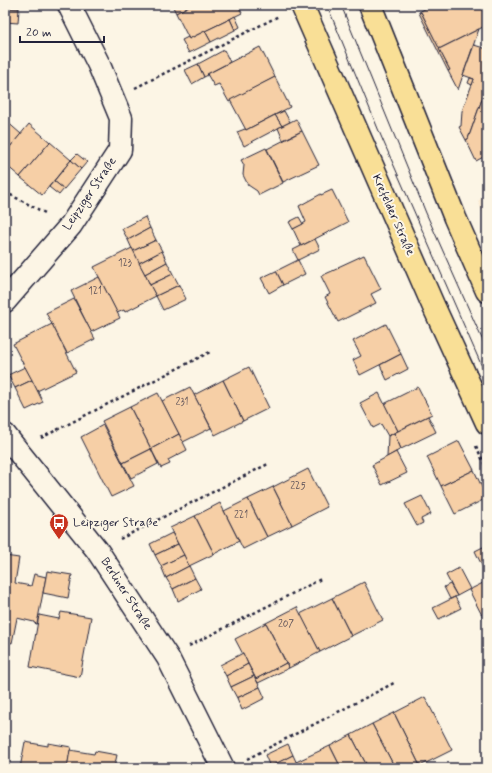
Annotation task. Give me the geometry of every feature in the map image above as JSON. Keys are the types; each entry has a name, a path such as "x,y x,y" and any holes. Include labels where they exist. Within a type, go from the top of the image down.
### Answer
{"main road":[{"path":"370,5 455,218 487,291"},
{"name":"Krefelder Straße","path":"293,9 421,277 487,424"}],"street":[{"name":"Leipziger Straße","path":"5,300 71,225 120,150 121,118 100,65 69,5"},
{"name":"Berliner Straße","path":"11,442 98,550 168,658 233,764"}],"path":[{"path":"114,100 293,9"},
{"path":"5,192 71,225"},
{"path":"11,442 210,352"},
{"path":"98,550 268,464"},
{"path":"168,658 321,579"},
{"path":"233,764 394,683"}],"shaded area":[{"path":"487,194 487,223 478,201"}],"building":[{"path":"5,5 19,5 19,9 5,8"},
{"path":"172,5 191,5 176,13"},
{"path":"191,5 238,5 242,13 189,39 176,13"},
{"path":"432,5 487,5 487,25 439,49 421,12 419,13"},
{"path":"5,8 19,9 18,23 5,22"},
{"path":"421,12 450,70 448,71 419,13"},
{"path":"235,16 240,27 235,30 230,19"},
{"path":"230,19 235,30 211,42 205,31"},
{"path":"479,29 458,90 439,49"},
{"path":"205,31 211,42 189,53 182,40 188,37 189,39"},
{"path":"474,45 487,49 487,85 468,139 466,140 459,127 461,126 462,111 474,79 463,75"},
{"path":"260,47 275,77 229,102 219,84 214,86 207,74"},
{"path":"224,50 230,62 204,77 198,64"},
{"path":"198,64 204,77 192,84 185,70"},
{"path":"275,77 290,107 246,130 230,100"},
{"path":"470,78 474,79 472,85 468,83"},
{"path":"487,85 487,155 476,161 466,140 468,139"},
{"path":"284,111 290,122 282,126 275,115"},
{"path":"275,115 282,126 244,146 237,132 246,130"},
{"path":"296,119 302,131 283,140 278,128"},
{"path":"5,120 21,134 5,153"},
{"path":"29,124 50,142 20,177 5,164 5,153"},
{"path":"302,131 319,165 283,182 267,149"},
{"path":"50,142 71,160 42,195 20,177"},
{"path":"266,148 283,183 259,195 257,191 248,185 243,175 244,165 241,160"},
{"path":"77,154 87,162 81,169 71,160"},
{"path":"71,160 81,169 64,189 54,181"},
{"path":"54,181 64,189 59,195 49,187"},
{"path":"332,190 348,222 301,246 293,229 306,222 299,206"},
{"path":"145,217 150,228 128,240 122,229"},
{"path":"299,217 303,224 293,229 289,222"},
{"path":"150,228 156,240 133,251 128,240"},
{"path":"315,239 320,249 298,260 293,250"},
{"path":"156,240 162,251 139,263 133,251"},
{"path":"132,248 156,296 125,312 124,310 117,313 94,267"},
{"path":"162,251 167,262 145,274 139,263"},
{"path":"364,255 381,289 371,294 376,303 338,322 325,297 330,294 321,276"},
{"path":"298,260 305,274 283,285 276,271"},
{"path":"167,262 173,274 150,285 145,274"},
{"path":"276,271 283,285 269,293 261,278"},
{"path":"173,274 179,285 156,296 150,285"},
{"path":"99,277 120,318 91,332 71,291"},
{"path":"179,285 186,299 163,310 156,296"},
{"path":"74,299 95,339 67,353 46,313"},
{"path":"52,324 76,372 37,391 13,344"},
{"path":"386,324 401,354 360,375 353,360 361,356 353,341"},
{"path":"401,354 408,369 387,380 380,365"},
{"path":"25,367 32,380 15,388 8,375"},
{"path":"249,367 269,408 243,421 223,380"},
{"path":"32,380 43,402 26,410 15,388"},
{"path":"223,380 243,421 215,435 194,395"},
{"path":"190,387 211,428 183,442 162,401"},
{"path":"418,387 432,414 398,431 384,404"},
{"path":"158,393 179,434 151,449 130,407"},
{"path":"379,393 398,431 388,436 381,424 373,428 360,403"},
{"path":"130,407 151,449 123,463 102,421"},
{"path":"428,416 436,432 401,449 394,433"},
{"path":"103,425 134,486 111,497 81,437"},
{"path":"394,433 401,449 387,457 388,436"},
{"path":"179,434 187,450 168,460 170,464 161,468 151,449"},
{"path":"459,441 474,470 441,486 427,457"},
{"path":"151,449 158,464 131,478 123,463"},
{"path":"396,452 407,473 382,485 372,465"},
{"path":"308,469 327,507 292,525 273,487"},
{"path":"474,470 487,498 455,514 441,486"},
{"path":"273,487 292,525 267,537 248,499"},
{"path":"422,496 431,514 421,519 423,523 417,526 405,504"},
{"path":"248,499 267,537 243,549 224,511"},
{"path":"220,503 239,541 214,554 195,516"},
{"path":"195,516 214,554 189,566 170,528"},
{"path":"172,533 178,544 155,555 150,544"},
{"path":"178,544 184,555 161,566 155,555"},
{"path":"487,545 487,576 475,551"},
{"path":"184,555 189,566 166,578 161,566"},
{"path":"5,556 19,558 15,583 31,586 34,574 46,577 37,624 17,618 12,643 5,641"},
{"path":"189,566 195,578 173,589 166,578"},
{"path":"459,568 470,589 457,596 446,575"},
{"path":"47,571 72,575 68,598 43,593"},
{"path":"195,578 201,589 178,601 173,589"},
{"path":"487,581 487,625 469,590"},
{"path":"364,582 383,620 351,636 332,598"},
{"path":"450,584 457,596 450,599 444,587"},
{"path":"455,597 461,608 439,619 433,608"},
{"path":"332,598 351,636 320,652 300,614"},
{"path":"297,607 320,652 289,668 266,623"},
{"path":"61,612 91,617 80,677 30,667 39,615 59,619"},
{"path":"266,623 286,663 256,679 235,639"},
{"path":"243,653 248,664 226,676 220,665"},
{"path":"286,663 289,668 258,683 256,679"},
{"path":"248,664 254,676 231,687 226,676"},
{"path":"254,676 260,687 237,698 231,687"},
{"path":"260,687 265,698 242,710 237,698"},
{"path":"425,697 452,750 420,766 394,713"},
{"path":"394,713 420,766 416,768 395,768 372,724"},
{"path":"372,724 395,768 368,768 351,735"},
{"path":"351,735 368,768 341,768 330,746"},
{"path":"25,742 48,746 48,743 71,747 67,768 20,768"},
{"path":"288,744 293,755 270,767 265,755"},
{"path":"330,746 341,768 299,768 296,762"},
{"path":"70,750 94,754 95,751 117,755 114,768 67,768"},
{"path":"293,755 298,766 295,768 272,768 271,766"}],"tram line":[{"path":"327,5 381,136 487,378"},
{"path":"341,5 426,213 487,350"}],"place":[{"name":"Leipziger Straße","path":"59,540"}]}
